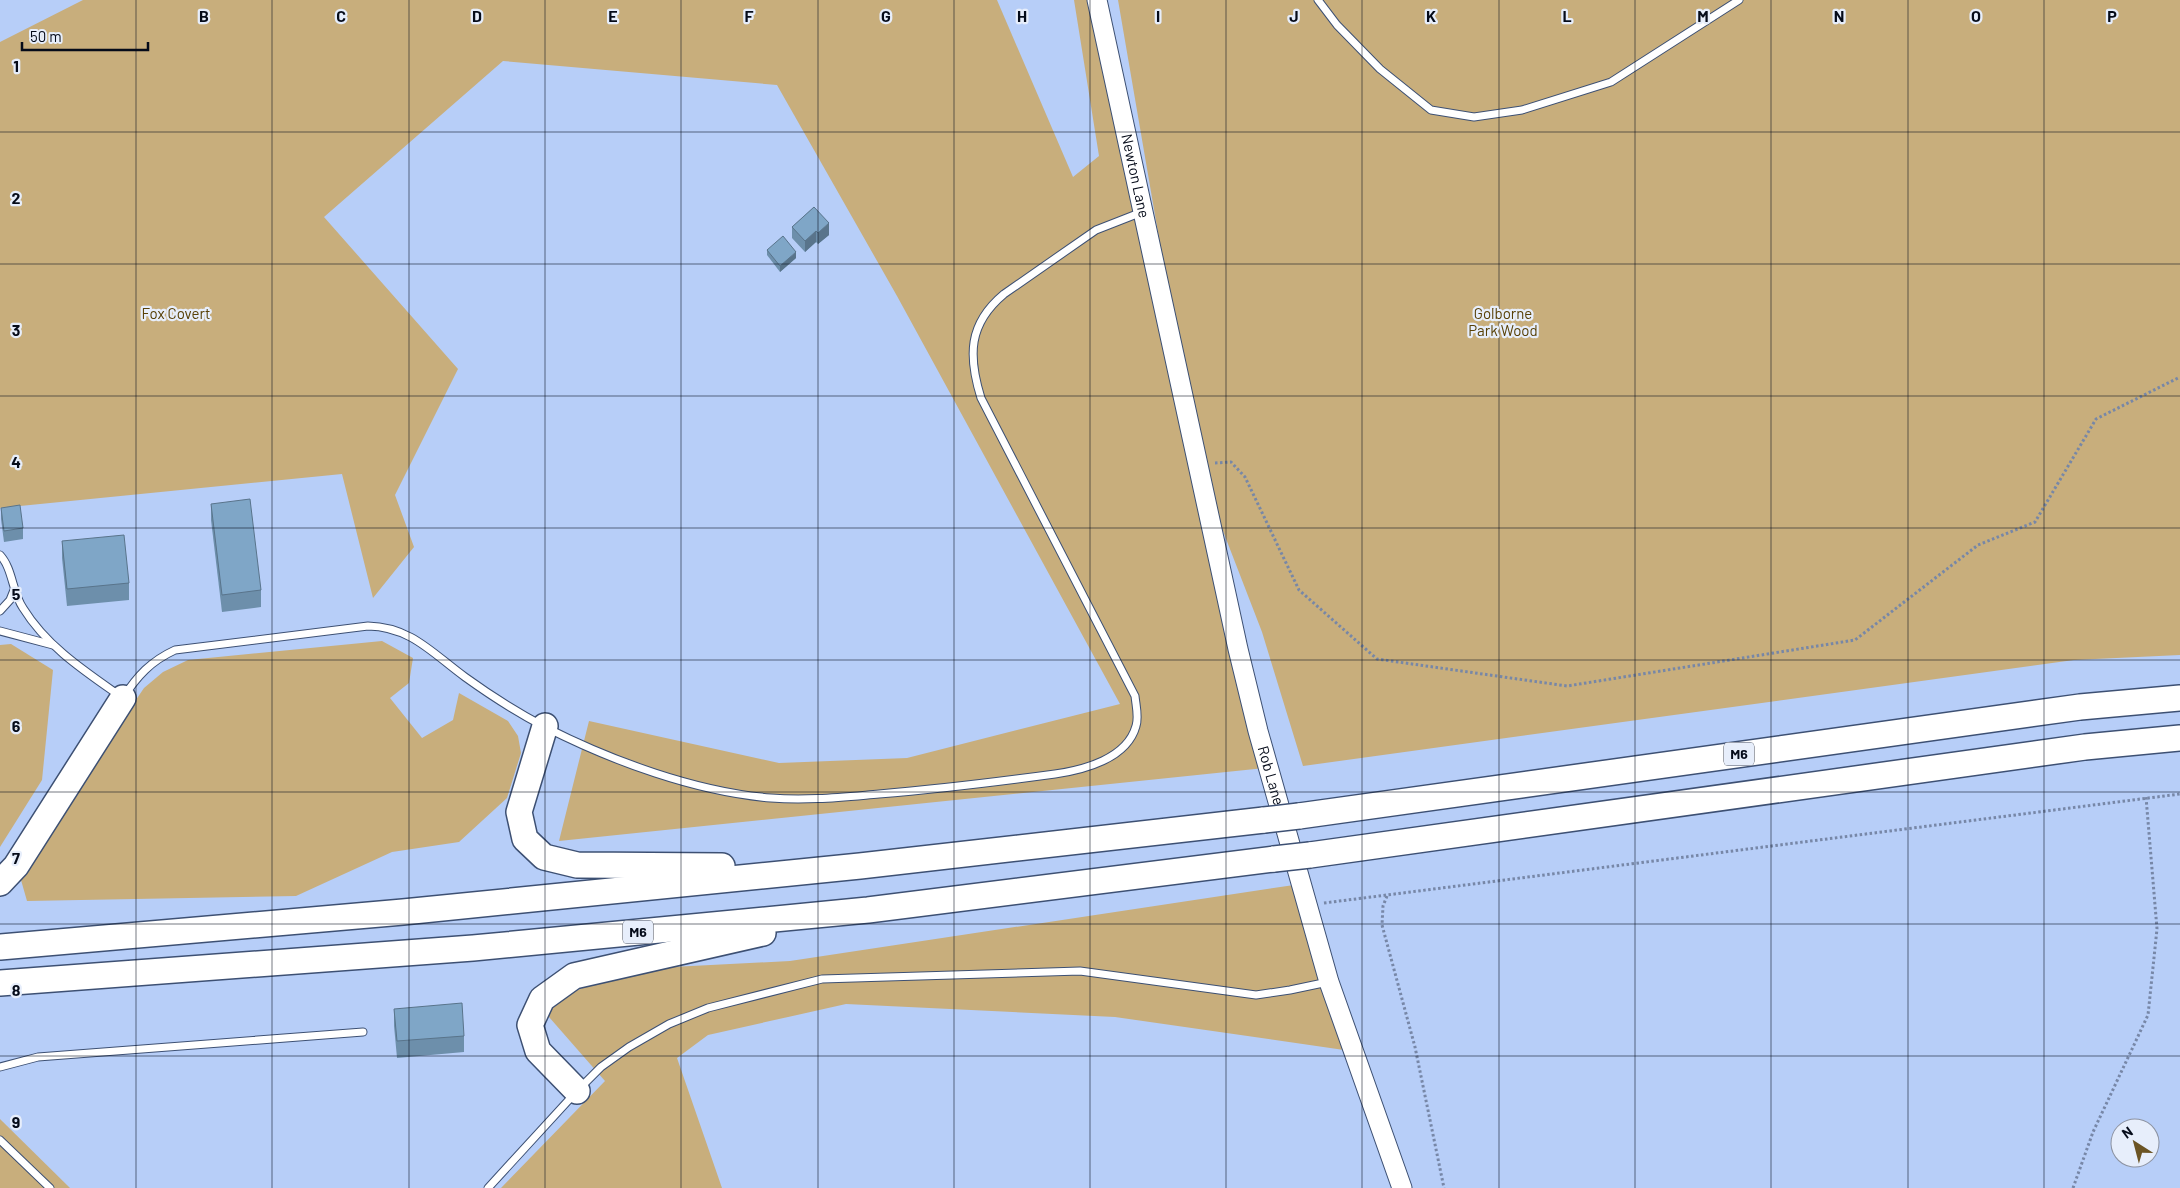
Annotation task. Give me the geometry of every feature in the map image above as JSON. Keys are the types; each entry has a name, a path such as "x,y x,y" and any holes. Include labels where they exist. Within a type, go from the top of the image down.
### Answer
{"highway":[{"path":"0,883 16,866 123,698"},
{"name":"M6","path":"0,946 403,912 860,866 1299,816 2080,707 2180,698"},
{"path":"545,726 519,812 525,840 544,857 577,865 860,866"},
{"name":"M6","path":"0,984 473,948 868,910 1310,855 2085,747 2180,738"},
{"path":"577,1091 538,1051 530,1025 542,999 574,976 868,910"}],"street":[{"name":"Newton Lane","path":"1096,0 1174,353"},
{"name":"Rob Lane","path":"1174,353 1197,464 1258,731 1328,982 1402,1188"}],"lane":[{"path":"1318,0 1337,24 1380,70 1430,110 1474,117 1522,110 1611,82 1739,0"},
{"path":"0,555 9,571 14,590 31,621 53,646 123,698 137,677 148,666 175,650 368,626 383,626 413,638 465,677 545,726 608,755 676,778 724,791 770,798 813,800 944,789 1074,771 1096,764 1115,754 1130,739 1136,726 1135,696 981,398 973,363 974,340 980,321 990,306 1004,294 1096,230 1142,212"},
{"path":"0,611 10,600 14,590"},
{"path":"0,631 53,646"},
{"path":"488,1188 601,1067 629,1047 669,1024 708,1008 822,979 1080,971 1256,994 1290,990 1328,982"},
{"path":"0,1067 38,1057 363,1032"},
{"path":"0,1140 50,1188"}],"path":[{"path":"1197,464 1231,462 1246,477 1299,590 1377,659 1567,686 1855,640 1978,545 2035,522 2096,419 2180,377"},
{"path":"1306,905 2180,794"},
{"path":"2073,1188 2093,1132 2148,1015 2157,929 2146,797"},
{"path":"1387,896 1383,906 1382,925 1415,1047 1444,1188"}],"green space":[{"path":"83,0 997,0 1073,177 1099,156 1074,0 1094,0 1193,436 1118,0 2180,0 2180,655 2074,660 1303,766 1262,632 1201,474 1275,767 559,841 589,721 779,763 907,758 1120,704 897,296 777,85 503,61 324,217 458,369 395,495 414,547 373,598 342,474 0,508 0,42"},
{"path":"382,641 413,658 409,683 390,698 422,738 453,720 459,693 508,721 518,736 521,753 507,798 459,842 392,852 296,896 27,901 19,873 144,688 163,672 188,660"},
{"path":"11,644 53,670 42,780 0,847 0,645"},
{"path":"1294,885 1344,1050 1115,1017 846,1004 708,1035 677,1058 722,1188 501,1188 605,1081 549,1017 546,1006 563,996 600,981 672,967 790,961"},
{"path":"0,1119 70,1188 0,1188"}],"building":[{"path":"814,207 829,223 805,241 792,227"},
{"path":"783,236 796,252 780,266 767,250"},
{"path":"250,499 261,590 222,595 211,504"},
{"path":"20,505 23,528 4,531 1,508"},
{"path":"124,535 129,583 67,589 62,541"},
{"path":"462,1003 464,1036 397,1041 394,1009"}],"park label":[{"name":"Fox Covert","path":"176,314"},
{"name":"Golborne Park Wood","path":"1503,322"}]}
